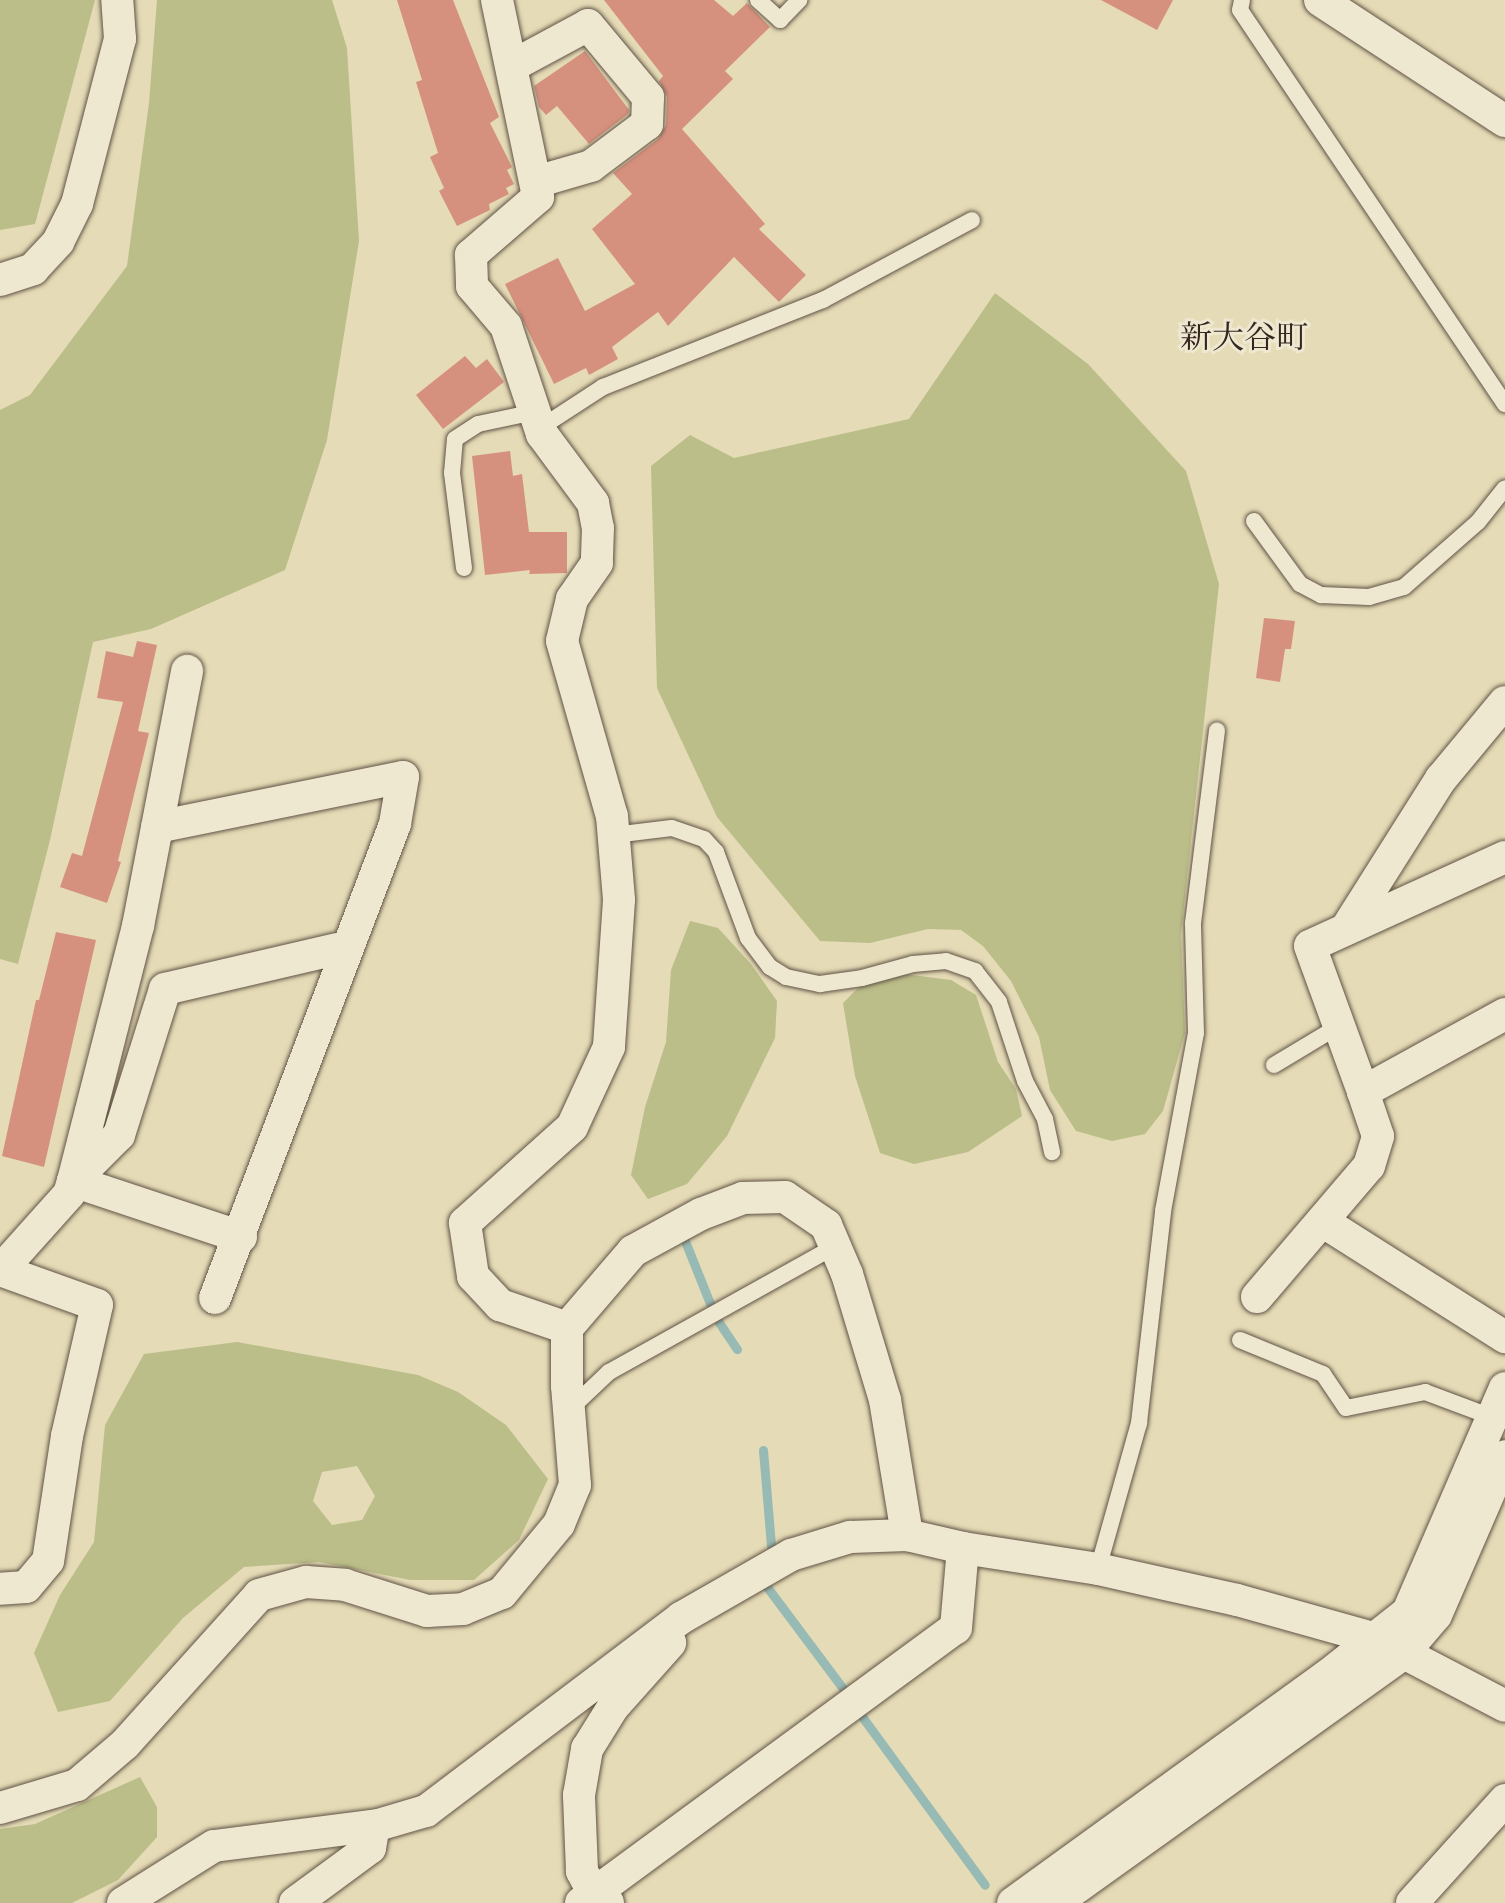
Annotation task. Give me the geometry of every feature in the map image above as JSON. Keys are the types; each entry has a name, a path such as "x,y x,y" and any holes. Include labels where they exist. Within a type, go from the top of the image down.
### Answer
{"street":[{"path":"0,280 33,269 58,242 77,204 120,39 117,0"},
{"path":"497,0 538,197 471,255 472,286 506,326 538,420 593,503 598,528 597,563 572,599 562,641 612,816 619,900 609,1047 572,1127 465,1223 473,1276 500,1305 567,1328"},
{"path":"1324,1 1505,121"},
{"path":"512,66 588,25 648,97 647,124 603,158 591,166 536,182"},
{"path":"0,1589 26,1587 48,1561 67,1436 97,1305 0,1270 69,1194 138,926 187,671"},
{"path":"1346,929 1441,779 1505,702"},
{"path":"157,827 403,777 395,824 241,1237 215,1298"},
{"path":"1257,1297 1369,1166 1378,1136 1310,946 1505,857"},
{"path":"73,1181 119,1135 165,989 337,949"},
{"path":"1363,1092 1505,1014"},
{"path":"73,1181 241,1237"},
{"path":"0,1808 77,1785 125,1744 259,1595 306,1582 345,1585 427,1611 463,1609 502,1593 559,1524 575,1485 567,1328 633,1251 701,1214 743,1198 785,1197 826,1225 847,1274 885,1400 907,1535"},
{"path":"1322,1221 1505,1337"},
{"path":"1055,1903 1389,1647 1408,1612 1499,1403"},
{"path":"1013,1903 1436,1615 1505,1456"},
{"path":"123,1903 214,1846 374,1826 426,1811 681,1618 791,1555 850,1537 907,1535 963,1548 1098,1569 1237,1600 1389,1647 1505,1706"},
{"path":"681,1618 667,1649 613,1707 587,1749 579,1795 582,1871 595,1900 956,1628 963,1548"},
{"path":"1412,1903 1505,1800"},
{"path":"295,1903 370,1848 374,1826"}],"lane":[{"path":"758,0 780,20 799,0"},
{"path":"1242,0 1240,10 1505,404"},
{"path":"464,568 452,473 455,439 478,424 538,420 603,387 823,300 972,220"},
{"path":"1254,521 1300,584 1321,595 1369,597 1404,587 1478,522 1505,488"},
{"path":"1098,1569 1139,1423 1163,1211 1196,1033 1193,923 1217,730"},
{"path":"614,835 672,828 704,839 716,852 748,938 770,967 786,977 820,984 862,978 913,964 946,961 975,971 999,1002 1025,1081 1045,1119 1052,1152"},
{"path":"1274,1065 1339,1026"},
{"path":"569,1410 609,1372 835,1246"},
{"path":"1240,1340 1323,1374 1346,1408 1425,1392 1499,1403"}],"green space":[{"path":"0,0 95,0 35,224 0,230"},
{"path":"157,0 332,0 347,48 359,241 327,440 285,570 151,629 93,642 50,840 18,964 0,959 0,410 30,395 127,266 149,103"},
{"path":"995,293 1088,364 1186,471 1219,584 1181,933 1185,1033 1163,1111 1145,1134 1112,1141 1076,1131 1050,1090 1039,1037 1011,981 983,946 961,930 928,929 870,943 820,941 717,817 657,688 651,466 690,435 734,458 909,419"},
{"path":"690,921 718,928 751,964 777,1001 775,1038 727,1136 687,1184 648,1199 631,1175 645,1107 666,1042 671,970"},
{"path":"904,974 951,980 976,995 998,1062 1016,1089 1022,1116 968,1152 914,1164 880,1153 855,1076 843,1003 859,987"},
{"path":"237,1342 418,1375 458,1392 506,1425 548,1479 519,1540 474,1580 410,1580 319,1562 244,1567 183,1618 110,1701 58,1712 34,1653 60,1595 94,1542 105,1425 144,1354","holes":["357,1466 375,1496 362,1520 332,1525 313,1501 322,1472"]},
{"path":"140,1777 157,1807 157,1837 118,1880 72,1903 0,1903 0,1829 35,1824"}],"building":[{"path":"397,0 453,0 499,117 490,123 512,167 507,170 514,184 506,188 509,194 489,204 490,210 457,226 439,191 444,188 430,157 438,153 416,82 422,80"},
{"path":"604,0 714,0 733,16 747,3 770,27 725,71 733,79 682,129 765,224 759,229 806,275 779,302 734,257 668,326 658,312 612,347 618,359 589,375 586,368 554,384 505,284 558,258 585,311 635,284 592,229 632,194 613,173 658,139 666,125 667,97 659,81 663,76"},
{"path":"1101,0 1173,0 1157,30"},
{"path":"585,51 629,110 628,114 589,144 557,106 546,115 539,107 534,86"},
{"path":"465,356 476,368 487,359 504,382 443,429 416,395"},
{"path":"510,451 513,476 522,474 529,532 567,532 567,573 529,574 530,570 485,575 472,456"},
{"path":"1264,618 1295,621 1291,649 1285,649 1280,682 1256,678"},
{"path":"137,641 157,645 138,731 149,733 118,861 121,862 107,903 60,887 72,853 82,856 123,702 97,698 106,651 133,657"},
{"path":"56,932 96,940 44,1167 2,1156 36,1000 39,1000"}],"waterway":[{"path":"685,1241 711,1306"},
{"path":"718,1321 737,1349"},
{"path":"763,1450 771,1546"},
{"path":"764,1583 847,1694"},
{"path":"858,1711 985,1885"}],"district":[{"name":"新大谷町","path":"1244,338"}]}
